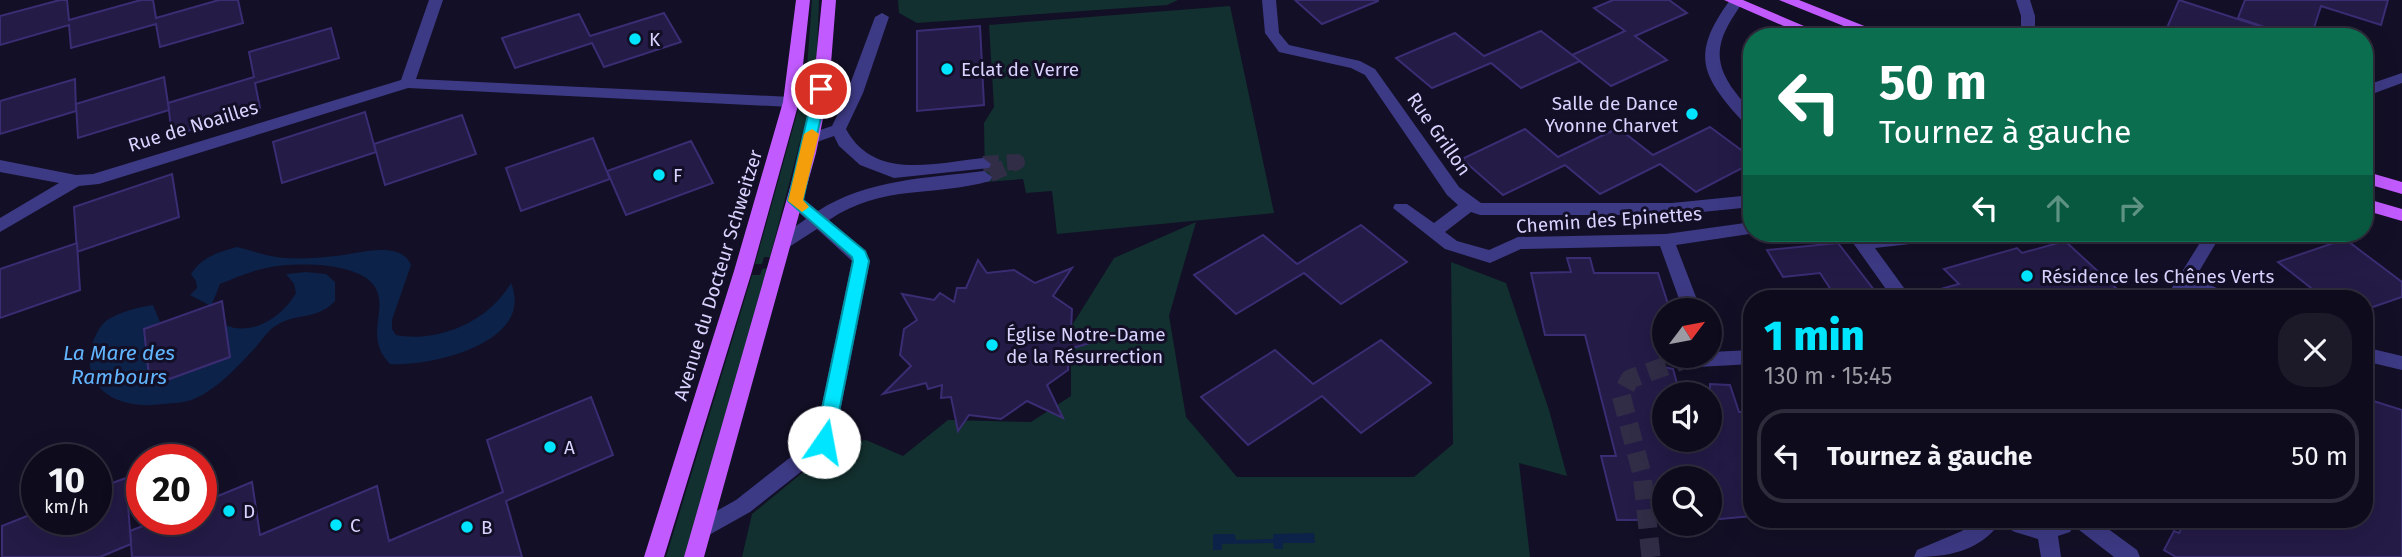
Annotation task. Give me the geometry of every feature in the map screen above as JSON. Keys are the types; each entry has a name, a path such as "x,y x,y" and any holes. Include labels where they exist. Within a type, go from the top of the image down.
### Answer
{"main road":[{"name":"Avenue du Docteur Schweitzer","path":"654,557 743,271 791,102 803,0"},
{"path":"694,557 811,139 821,89 829,0"},
{"path":"1786,0 1861,28"},
{"path":"1733,1 1800,28"},
{"path":"2373,180 2402,188"},
{"path":"2373,207 2402,215"}],"street":[{"path":"407,83 436,0"},
{"name":"Rue Grillon","path":"1269,0 1270,26 1275,43 1284,49 1355,64 1370,72 1453,191 1469,205 1480,209 1672,209 1743,202"},
{"path":"2023,0 2028,16 2028,28"},
{"path":"1733,1 1713,37 1712,54 1715,72 1743,111"},
{"path":"811,139 838,129 855,93 882,17"},
{"path":"2373,86 2402,78"},
{"name":"Rue de Noailles","path":"0,226 76,181 93,180 407,83 791,102"},
{"path":"821,89 855,93"},
{"path":"783,243 817,219 856,198 884,189 984,171 894,172 866,161 845,142 838,129"},
{"path":"0,166 76,181"},
{"path":"702,528 743,506 824,442 861,261 859,255 795,201"},
{"path":"1434,232 1469,205"},
{"name":"Chemin des Epinettes","path":"1401,208 1451,245 1489,257 1518,243 1666,240 1743,229"},
{"path":"1666,240 1688,298"},
{"path":"1861,242 1896,290"},
{"path":"2180,290 2209,242"},
{"path":"2185,281 2204,290"},
{"path":"1722,356 1743,357"},
{"path":"2373,356 2402,363"},
{"path":"1924,557 1969,537 1981,528"},
{"path":"2024,528 2047,531 2057,528"},
{"path":"2092,528 2130,557"},
{"path":"2047,531 2051,557"}],"green space":[{"path":"812,0 819,0 816,80 770,257 764,257 762,264 755,264 806,81"},
{"path":"898,0 1178,0 1167,5 917,23 899,13"},
{"path":"1230,6 1274,213 1057,234 1052,191 1026,193 1023,179 985,182 984,123 994,107 989,25"},
{"path":"1196,222 1169,316 1186,417 1237,477 1414,477 1453,444 1451,262 1506,283 1549,410 1567,476 1519,463 1530,557 742,557 752,514 834,447 866,440 903,456 948,420 1031,422 1071,396 1071,327 1114,258"},
{"path":"768,268 686,557 666,557 752,275 760,275 762,269"}],"water":[{"name":"La Mare des Rambours","path":"237,247 291,258 329,257 377,250 398,252 406,257 411,265 392,320 392,329 396,335 429,336 461,326 490,308 511,283 515,304 508,321 494,336 475,347 429,361 390,364 378,344 379,296 367,278 355,272 324,266 277,266 220,284 212,304 209,305 190,295 197,288 191,274 195,268 211,256"},
{"name":"La Mare des Rambours","path":"286,274 326,274 335,282 335,301 314,314 285,321 274,327 227,376 194,399 148,405 120,401 99,387 93,376 91,347 102,325 112,317 153,305 160,322 144,329 151,386 230,357 225,325 246,328 266,322 283,309 296,293 294,284"},
{"path":"1314,533 1315,543 1283,543 1283,549 1274,549 1273,543 1222,544 1222,550 1213,550 1213,534 1235,534 1236,540 1273,539 1273,534"}],"building":[{"path":"67,0 69,20 141,0 153,0 156,18 219,0 238,0 243,23 160,47 156,24 71,48 69,25 0,45 0,16"},
{"path":"1295,0 1378,0 1378,1 1322,24"},
{"path":"1613,0 1669,0 1687,13 1635,36 1667,60 1611,86 1572,55 1625,31 1594,8"},
{"path":"2179,0 2266,28 2167,28"},
{"path":"2245,0 2388,0 2381,25 2321,6 2314,28 2267,28 2238,18"},
{"path":"664,13 681,42 604,67 592,43 515,68 502,38 579,14 590,36"},
{"name":"Eclat de Verre","path":"980,26 984,105 917,111 917,31"},
{"path":"331,28 339,58 255,83 260,108 172,136 168,103 254,77 249,52"},
{"path":"1541,31 1580,61 1521,88 1491,63 1432,88 1396,58 1455,33 1484,56"},
{"path":"164,77 169,110 78,138 76,104"},
{"path":"75,79 76,111 0,134 0,101"},
{"path":"365,112 376,152 282,183 273,142"},
{"path":"462,115 476,154 385,185 374,144"},
{"path":"1710,127 1743,151 1743,168 1696,192 1660,164 1600,194 1565,165 1503,195 1462,159 1525,129 1558,157 1618,128 1653,155"},
{"path":"593,138 610,179 521,211 506,168"},
{"name":"F","path":"691,141 713,183 626,215 607,171"},
{"path":"172,174 179,217 77,252 74,207"},
{"path":"1361,225 1407,262 1341,304 1304,273 1236,314 1194,275 1263,235 1297,264"},
{"name":"Résidence les Chênes Verts","path":"2066,242 2116,288 1937,290 1959,284 1944,269 2017,248 2022,253"},
{"path":"2336,242 2349,242 2402,282 2402,297 2373,307 2373,290 2314,290 2278,262"},
{"path":"77,243 80,290 0,318 0,269"},
{"path":"1838,243 1874,290 1831,290 1820,273 1783,277 1767,250"},
{"path":"1567,258 1590,258 1594,273 1658,273 1666,298 1652,298 1652,368 1673,369 1677,382 1652,382 1652,452 1722,452 1722,385 1730,385 1739,412 1743,412 1743,517 1722,519 1722,466 1652,466 1652,520 1617,520 1601,456 1616,456 1585,335 1545,335 1531,273 1571,272"},
{"name":"Église Notre-Dame de la Résurrection","path":"978,260 987,273 1014,270 1035,283 1072,268 1053,296 1072,309 1071,329 1108,338 1069,349 1068,370 1047,385 1063,418 1027,401 1001,419 969,415 958,431 951,397 941,398 942,385 928,389 926,383 883,394 911,366 900,355 904,329 917,320 902,294 934,300 940,293 954,302 957,288 966,288"},
{"path":"222,301 230,357 150,386 144,329"},
{"path":"1381,340 1431,383 1361,433 1322,396 1248,445 1201,397 1275,350 1313,384"},
{"path":"591,397 613,455 506,501 522,557 132,557 130,535 217,535 217,496 252,482 260,535 377,486 389,541 503,492 487,440"},
{"path":"2373,401 2402,410 2402,557 2176,557 2164,550 2174,531 2179,533 2182,528 2373,528"},
{"path":"126,478 126,535 130,535 131,544 100,557 2,557 2,526 21,518 21,535 112,535 112,483"}],"tunnel":[{"path":"983,164 1017,162 984,177"},
{"path":"1651,557 1642,474 1621,395 1630,379 1661,368"}],"slow traffic":[{"path":"802,207 795,201 812,134"}],"place":[{"name":"K","path":"635,39"},
{"name":"Eclat de Verre","path":"947,69"},
{"name":"Salle de Dance Yvonne Charvet","path":"1692,114"},
{"name":"F","path":"659,175"},
{"name":"Résidence les Chênes Verts","path":"2027,276"},
{"name":"Église Notre-Dame de la Résurrection","path":"992,345"},
{"name":"A","path":"550,447"},
{"name":"D","path":"229,511"},
{"name":"C","path":"336,525"},
{"name":"B","path":"467,527"}],"route":[{"path":"821,89 795,201 859,255 861,261 824,442"}]}
